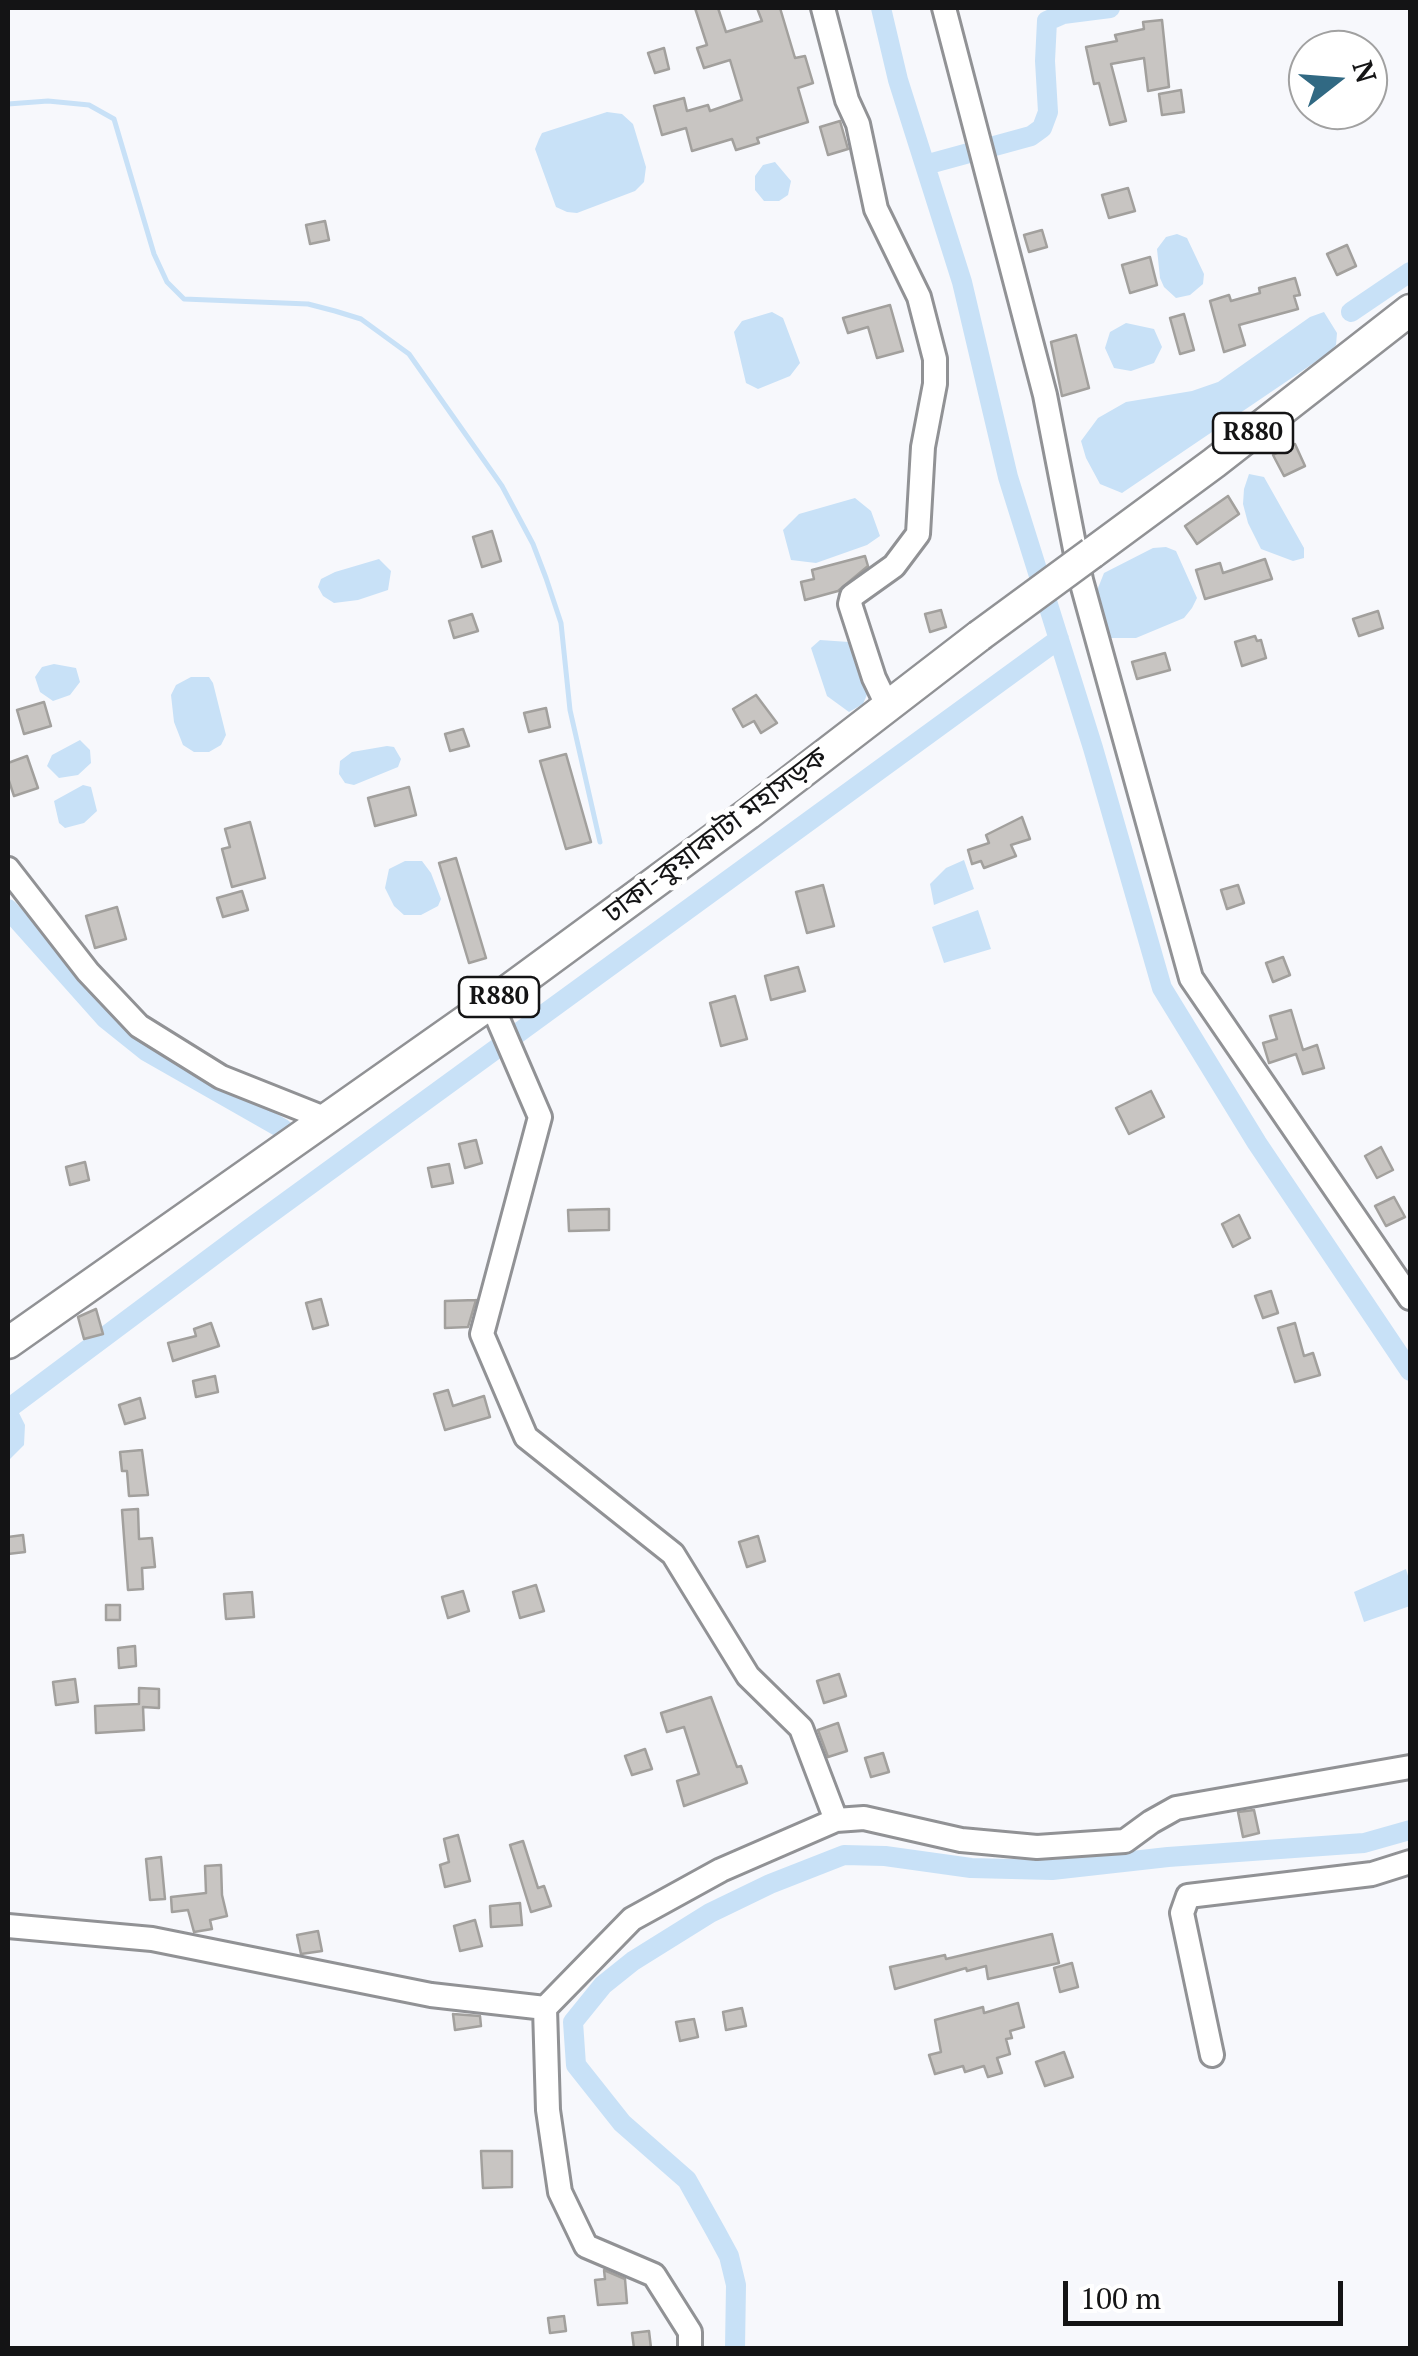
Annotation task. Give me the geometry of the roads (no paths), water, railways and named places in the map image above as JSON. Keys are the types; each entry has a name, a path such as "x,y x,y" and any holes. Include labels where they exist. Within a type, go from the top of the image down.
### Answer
{"main road":[{"name":"ঢাকা-কুয়াকাটা মহাসড়ক","path":"8,1342 491,1003 1214,463 1410,310"}],"street":[{"path":"823,8 847,100 858,124 876,208 919,298 935,359 935,384 923,447 918,534 894,566 852,596 850,604 874,678 888,707"},
{"path":"944,8 1045,395 1081,580 1191,978 1410,1298"},
{"path":"8,869 88,972 139,1026 221,1078 324,1118"},
{"path":"491,1003 540,1117 482,1334 526,1437 673,1554 748,1676 801,1728 836,1820"},
{"path":"690,2348 690,2332 654,2275 586,2246 560,2192 548,2110 544,2008 632,1918 721,1870 836,1820 864,1818 961,1840 1037,1848 1125,1841 1176,1808 1410,1766"},
{"path":"1212,2056 1182,1913 1188,1896 1372,1874 1410,1862"},
{"path":"8,1926 152,1939 431,1995 544,2008"}],"water":[{"path":"607,112 622,114 633,124 646,167 644,182 635,191 577,213 556,207 535,149 542,133"},
{"path":"775,162 791,181 788,195 779,201 764,201 755,190 755,176 763,165"},
{"path":"1177,234 1187,238 1204,274 1203,284 1190,295 1176,298 1160,278 1157,249 1166,237"},
{"path":"772,312 783,318 800,363 790,376 758,389 746,383 734,332 742,321"},
{"path":"1324,312 1337,333 1336,345 1330,352 1122,493 1100,484 1081,441 1098,418 1126,402 1192,391 1218,382 1310,317"},
{"path":"1126,323 1154,329 1162,347 1154,363 1131,371 1114,368 1105,348 1110,332"},
{"path":"1249,474 1264,477 1304,548 1304,558 1293,561 1261,549 1243,504"},
{"path":"855,498 871,511 880,536 867,545 816,563 791,560 783,530 799,514"},
{"path":"1153,548 1176,551 1197,598 1192,608 1184,618 1136,638 1109,638 1096,593 1104,573"},
{"path":"379,559 391,571 388,590 334,603 318,587 321,579 335,572"},
{"path":"820,640 849,642 861,659 869,690 863,704 849,712 827,696 811,648"},
{"path":"54,664 76,668 80,682 70,695 53,701 40,692 35,677 42,667"},
{"path":"191,677 209,677 213,683 226,735 221,745 209,752 194,752 183,745 174,722 171,695 176,685"},
{"path":"80,740 90,750 91,763 78,775 59,778 47,766 52,755"},
{"path":"394,747 401,759 398,767 354,785 345,783 339,774 340,761 352,752"},
{"path":"83,785 91,787 97,811 84,823 65,828 59,823 54,801"},
{"path":"964,860 974,889 934,905 930,884 946,868"},
{"path":"405,861 422,861 441,899 438,906 421,915 404,915 385,888 389,869"},
{"path":"978,910 991,949 944,963 932,927"},
{"path":"8,1391 25,1425 24,1445 8,1461"},
{"path":"1406,1569 1410,1606 1364,1622 1354,1592"}],"waterway":[{"path":"881,8 898,80 962,282 1008,477 1093,748 1162,988 1257,1143 1410,1371"},
{"path":"925,165 1031,136 1042,128 1048,112 1047,21 1063,14 1110,8"},
{"path":"8,104 48,101 89,105 114,119 154,254 167,282 184,299 308,304 361,319 409,354 502,486 533,544 561,623 570,710 600,842"},
{"path":"1351,312 1410,272"},
{"path":"8,1409 1059,639"},
{"path":"8,909 106,1019 146,1051 283,1129"},
{"path":"735,2348 736,2285 729,2256 687,2180 622,2123 576,2065 573,2022 603,1985 633,1961 710,1913 844,1855 885,1856 971,1868 1052,1870 1364,1843 1410,1830"}]}
